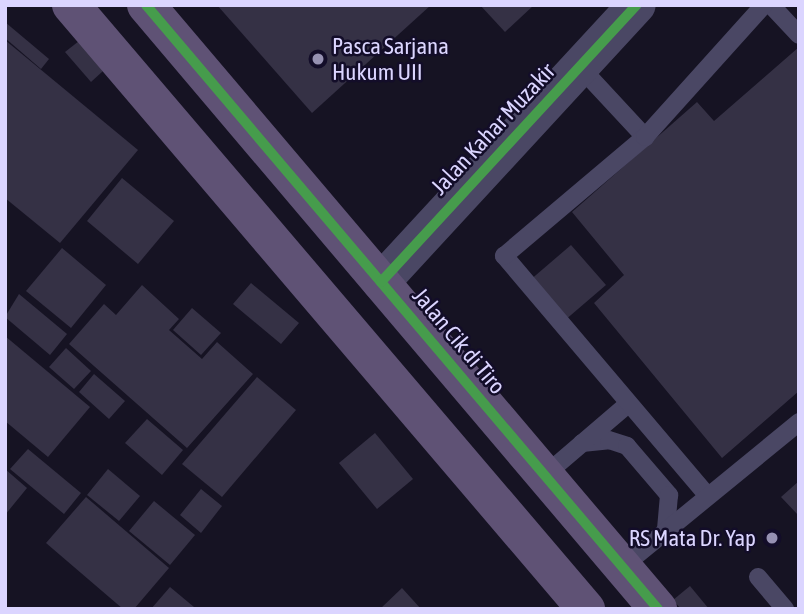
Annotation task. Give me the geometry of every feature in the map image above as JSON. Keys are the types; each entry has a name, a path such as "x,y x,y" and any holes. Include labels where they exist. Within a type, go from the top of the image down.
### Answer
{"main road":[{"path":"71,5 586,609"},
{"name":"Jalan Cik di Tiro","path":"145,5 658,609"},
{"path":"342,323 381,282"}],"street":[{"name":"Jalan Kahar Muzakir","path":"381,282 637,5"}],"lane":[{"path":"707,495 504,256 645,137 764,5"},
{"path":"771,5 799,35"},
{"path":"580,67 645,137"},
{"path":"545,475 628,404"},
{"path":"622,567 799,422"},
{"path":"582,443 609,440 628,446 669,495 666,530"},
{"path":"758,577 785,609"}],"building":[{"name":"Pasca Sarjana Hukum UII","path":"217,5 431,5 312,113"},
{"path":"480,5 534,5 505,32"},
{"path":"5,22 49,59 41,69 5,38"},
{"path":"5,40 138,150 60,243 5,198"},
{"path":"79,41 103,71 91,82 65,52"},
{"path":"799,47 799,391 722,458 594,303 624,275 572,212 697,102 714,121"},
{"path":"122,178 174,221 138,264 87,221"},
{"path":"571,245 606,285 564,321 529,281"},
{"path":"62,248 106,285 71,328 26,291"},
{"path":"251,283 299,323 281,344 233,304"},
{"path":"142,285 179,319 169,330 202,359 217,342 253,374 187,448 69,344 104,304 116,315"},
{"path":"19,294 67,334 50,355 5,317"},
{"path":"192,308 221,333 201,355 173,330"},
{"path":"5,336 90,407 48,457 5,421"},
{"path":"66,348 91,371 74,389 49,367"},
{"path":"94,374 125,401 109,419 79,392"},
{"path":"257,377 296,410 222,497 182,464"},
{"path":"147,419 183,450 162,475 125,443"},
{"path":"375,433 413,479 377,509 339,463"},
{"path":"28,449 81,493 64,514 10,469"},
{"path":"5,469 27,488 5,515"},
{"path":"108,469 140,496 119,521 87,495"},
{"path":"799,481 799,516 781,497"},
{"path":"201,489 222,506 201,533 180,515"},
{"path":"86,497 169,568 134,609 123,609 46,543"},
{"path":"154,501 195,535 170,565 129,531"},
{"path":"690,586 709,609 681,609 673,600"},
{"path":"170,587 194,607 193,609 151,609"},
{"path":"402,588 421,609 380,609"}],"cycle path":[{"path":"146,5 658,609"},
{"path":"381,282 637,5"}],"place":[{"name":"Pasca Sarjana Hukum UII","path":"318,59"},
{"name":"RS Mata Dr. Yap","path":"772,538"}]}
